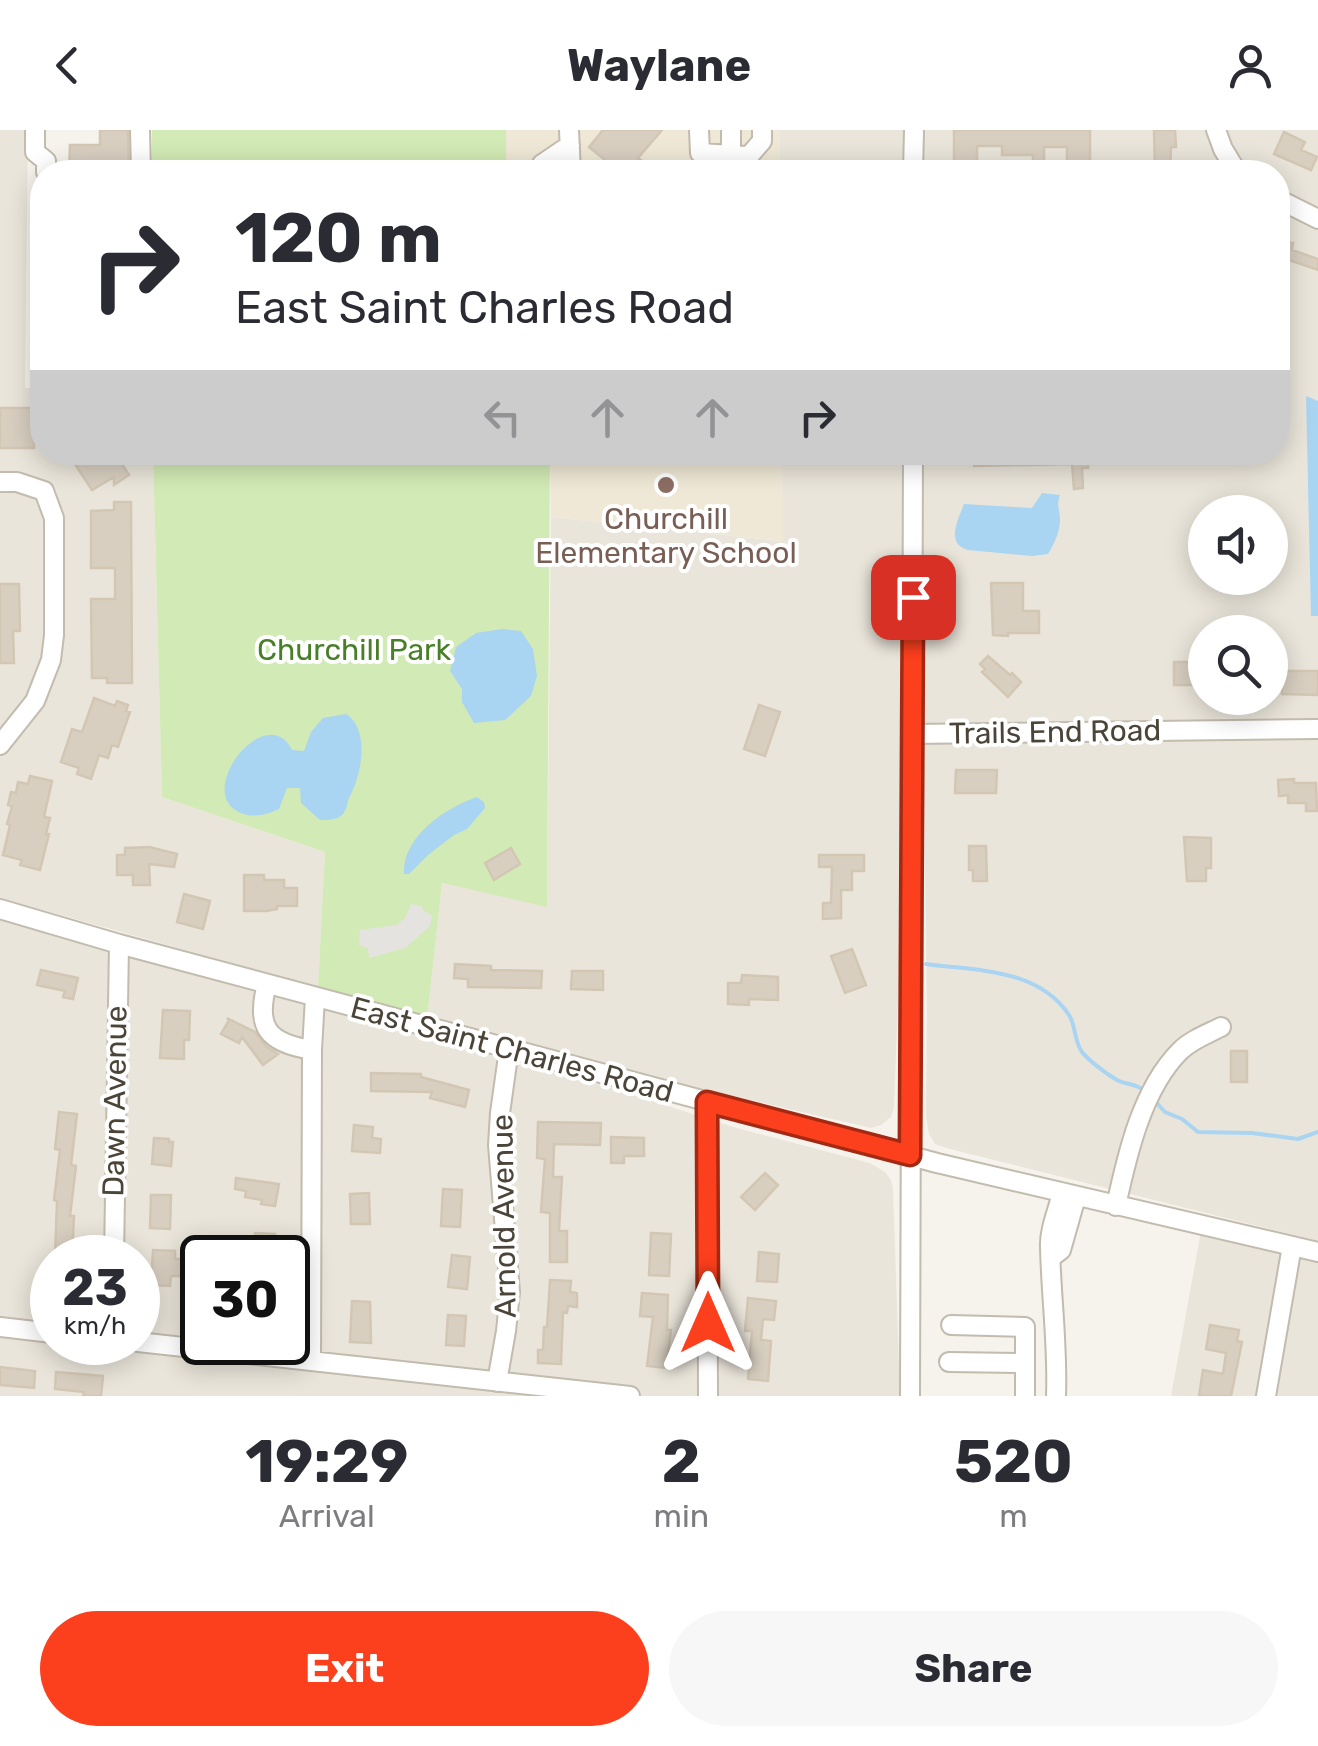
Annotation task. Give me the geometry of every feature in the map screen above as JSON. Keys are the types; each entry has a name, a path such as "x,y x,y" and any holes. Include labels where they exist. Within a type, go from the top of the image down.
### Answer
{"street":[{"path":"35,130 35,152 45,160"},
{"path":"140,130 140,160"},
{"path":"699,130 700,153 749,156 762,141 762,130"},
{"path":"731,130 731,154"},
{"path":"913,160 914,130"},
{"path":"1216,130 1229,160"},
{"path":"546,160 570,138"},
{"path":"1290,205 1318,219"},
{"path":"910,1396 914,465"},
{"path":"0,482 18,482 44,492 54,518 54,635 51,660 35,701 0,746"},
{"name":"Trails End Road","path":"911,734 1318,729"},
{"name":"East Saint Charles Road","path":"0,908 118,944 910,1155 1318,1252"},
{"name":"Dawn Avenue","path":"114,1235 118,944"},
{"path":"267,984 262,1019 268,1030 278,1042 312,1050"},
{"path":"311,1361 315,997"},
{"path":"1116,1206 1134,1134 1150,1096 1179,1052 1221,1027"},
{"name":"Arnold Avenue","path":"497,1382 510,1292 498,1145 510,1049"},
{"path":"707,1102 708,1396"},
{"path":"952,1326 1026,1327 1025,1395 1056,1395 1050,1246 1069,1195"},
{"path":"1266,1396 1292,1246"},
{"path":"0,1327 30,1330"},
{"path":"160,1344 630,1396"},
{"path":"949,1362 1025,1363"}],"shaded area":[{"path":"0,130 28,130 25,388 30,388 30,465 153,465 162,797 325,852 318,987 0,898"},
{"path":"506,130 780,130 780,160 506,160"},
{"path":"780,130 905,130 905,160 780,160"},
{"path":"924,130 1318,130 1318,1241 935,1144 926,1116 923,465 1290,465 1290,160 924,160"},
{"name":"Churchill Elementary School","path":"550,465 782,465 783,541 551,517"},
{"path":"782,465 904,465 904,847 891,1117 871,1128 587,1062 427,1019 442,883 547,906 551,517 782,541"},
{"path":"411,904 422,906 432,916 430,926 405,948 369,958 368,948 359,945 360,930 396,925 405,918"},
{"path":"0,915 531,1062 733,1127 870,1163 885,1172 893,1189 900,1396 0,1396"},
{"path":"1201,1231 1318,1257 1318,1396 1171,1396"}],"green space":[{"path":"152,130 506,130 506,160 152,160"},
{"name":"Churchill Park","path":"153,465 550,465 547,907 442,883 427,1019 318,987 325,852 162,797"}],"water":[{"path":"1306,396 1318,401 1318,616 1311,616"},
{"path":"1042,493 1060,495 1059,529 1048,554 968,550 957,543 955,531 964,504 1032,508"},
{"path":"521,631 533,649 537,676 531,696 505,720 474,723 462,702 462,689 450,671 456,647 476,633"},
{"path":"346,714 359,731 361,754 357,778 341,816 320,820 301,803 300,788 287,788 279,809 265,814 241,813 228,803 225,788 229,771 252,742 266,735 280,737 292,750 304,751 311,732 323,718"},
{"path":"477,797 485,808 467,829 404,874 405,861 418,836 439,816"}],"building":[{"path":"100,130 128,130 129,160 69,160 70,145 100,145"},
{"path":"603,130 662,130 638,158 641,160 605,160 589,147"},
{"path":"954,130 1090,130 1090,160 1067,160 1067,147 1044,147 1044,160 1033,160 1033,155 1002,155 1002,146 977,146 977,160 954,160"},
{"path":"1154,130 1175,130 1176,147 1171,147 1170,160 1155,160"},
{"path":"1284,132 1305,142 1301,150 1317,157 1311,170 1274,154"},
{"path":"1290,242 1292,250 1318,259 1318,270 1290,260"},
{"path":"0,408 30,408 30,448 0,448"},
{"path":"76,465 122,465 129,475 114,485 114,477 92,490"},
{"path":"1072,465 1088,465 1082,468 1083,488 1074,489"},
{"path":"114,502 131,502 132,683 107,683 107,678 92,678 91,599 115,599 115,568 91,568 91,511 114,510"},
{"path":"991,583 1023,583 1023,611 1039,611 1039,633 993,635"},
{"path":"0,584 19,584 20,631 13,631 14,663 0,663"},
{"path":"988,656 1021,682 1008,697 982,672 985,669 980,664"},
{"path":"1174,662 1188,662 1188,685 1174,685"},
{"path":"1288,671 1318,671 1318,695 1288,694"},
{"path":"94,698 115,706 117,701 128,705 126,711 130,712 118,747 112,745 108,758 99,755 91,779 77,774 79,768 61,762 72,729 82,732"},
{"path":"759,705 780,712 765,756 744,749"},
{"path":"956,770 997,770 996,793 955,793"},
{"path":"30,776 52,781 44,817 50,818 49,834 40,870 3,855 10,825 7,824 11,792 16,793 18,782 28,784"},
{"path":"1294,779 1294,783 1316,783 1317,811 1306,811 1306,803 1288,803 1288,795 1279,796 1278,780"},
{"path":"1184,837 1211,838 1211,868 1206,868 1206,881 1187,881"},
{"path":"969,846 986,846 987,881 973,881"},
{"path":"149,847 177,854 174,867 149,864 150,885 133,885 133,875 117,875 117,855 125,855 125,848"},
{"path":"511,848 520,864 494,880 485,863"},
{"path":"819,855 864,855 864,871 852,871 852,890 841,890 841,918 823,919 823,903 831,903 832,867 819,867"},
{"path":"244,875 284,880 284,888 297,888 297,906 244,911"},
{"path":"184,894 210,901 203,929 177,922"},
{"path":"852,949 866,985 845,993 831,956"},
{"path":"455,964 491,966 491,970 542,971 541,988 468,987 468,979 454,978"},
{"path":"41,970 78,978 73,999 63,997 65,991 37,985"},
{"path":"572,971 603,971 603,990 571,989"},
{"path":"742,975 778,977 778,1000 749,999 749,1005 728,1004 728,983 741,983"},
{"path":"163,1010 190,1011 184,1059 160,1058"},
{"path":"227,1018 255,1032 278,1054 263,1065 242,1037 239,1043 221,1034"},
{"path":"1231,1051 1247,1051 1247,1082 1231,1082"},
{"path":"371,1073 421,1074 469,1090 465,1107 430,1098 432,1092 371,1091"},
{"path":"59,1112 77,1114 71,1165 76,1166 70,1216 74,1216 73,1235 56,1235 54,1200 60,1150 55,1149"},
{"path":"538,1122 601,1123 600,1145 554,1144 553,1177 562,1177 559,1231 567,1231 567,1262 550,1262 550,1213 541,1212 545,1159 537,1158"},
{"path":"354,1125 373,1127 372,1138 381,1139 380,1153 352,1151"},
{"path":"611,1137 644,1138 644,1156 624,1156 624,1163 611,1163"},
{"path":"154,1138 173,1142 171,1166 152,1164"},
{"path":"765,1173 778,1185 755,1210 741,1197"},
{"path":"236,1178 279,1184 275,1206 245,1197 246,1191 235,1189"},
{"path":"443,1189 462,1190 460,1227 441,1226"},
{"path":"369,1193 370,1224 351,1224 350,1194"},
{"path":"151,1195 171,1195 170,1229 150,1228"},
{"path":"651,1233 671,1234 669,1276 649,1275"},
{"path":"160,1250 175,1251 175,1259 180,1259 180,1276 171,1276 170,1286 160,1285"},
{"path":"759,1252 779,1254 777,1282 757,1281"},
{"path":"452,1255 470,1257 467,1289 448,1287"},
{"path":"550,1280 571,1281 570,1292 577,1293 577,1307 568,1306 567,1313 563,1312 561,1364 538,1363 538,1350 543,1350 547,1327"},
{"path":"642,1293 668,1295 667,1330 671,1330 666,1368 647,1366 653,1317 640,1316"},
{"path":"748,1298 776,1301 774,1320 763,1319 761,1340 771,1341 768,1381 748,1379 752,1331 745,1331"},
{"path":"352,1301 370,1302 371,1343 350,1342"},
{"path":"448,1315 466,1316 464,1346 446,1345"},
{"path":"1210,1325 1239,1330 1237,1341 1242,1342 1231,1396 1199,1396 1203,1370 1223,1374 1226,1353 1206,1349"},
{"path":"0,1367 35,1371 34,1388 0,1385"},
{"path":"56,1372 103,1376 101,1396 55,1389"}],"waterway":[{"path":"926,964 1005,974 1041,988 1069,1015 1085,1055 1115,1079 1147,1093"},
{"path":"1153,1099 1165,1112 1198,1132 1298,1139 1318,1132"}],"place":[{"name":"Churchill Elementary School","path":"666,485"}],"route":[{"path":"708,1323 707,1102 910,1155 913,597"}]}
